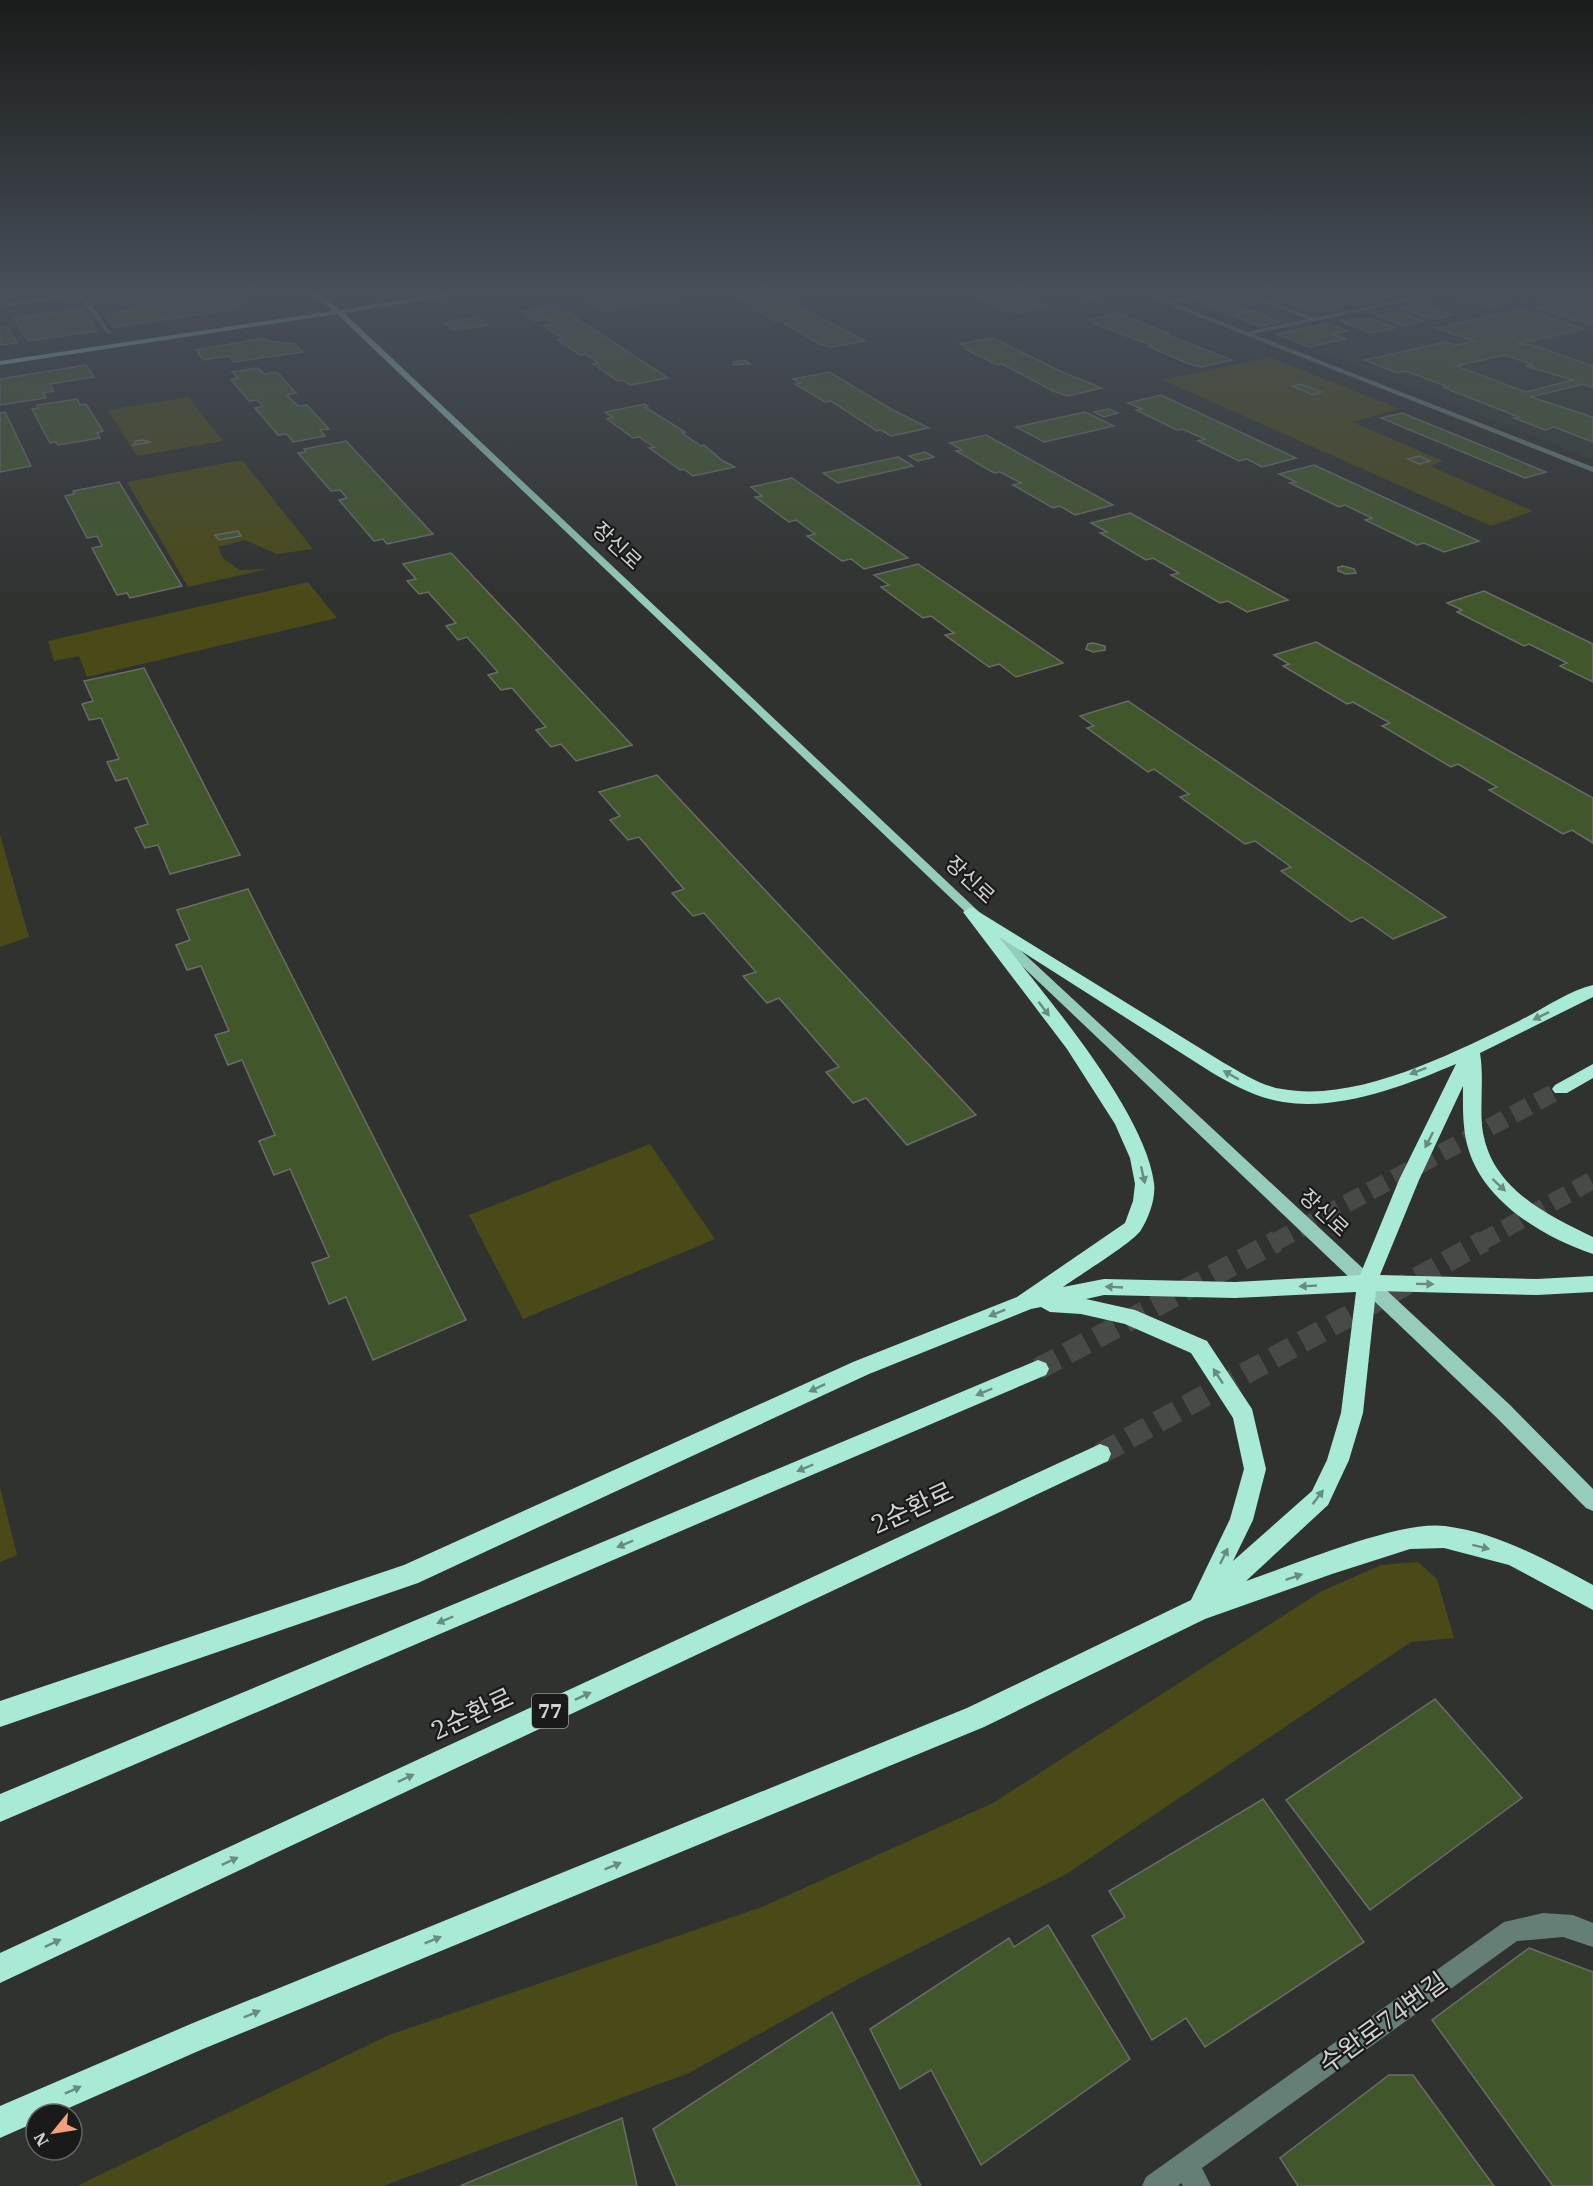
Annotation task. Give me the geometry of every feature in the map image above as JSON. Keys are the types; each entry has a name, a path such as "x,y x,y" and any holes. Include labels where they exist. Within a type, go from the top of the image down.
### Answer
{"highway":[{"path":"971,912 1177,1043 1246,1083 1284,1096 1328,1097 1368,1090 1472,1049 1593,990"},
{"path":"971,912 1100,1083 1137,1152 1145,1183 1139,1214 1132,1228 1024,1303"},
{"path":"1472,1049 1473,1111 1478,1151 1491,1179 1524,1208 1593,1246"},
{"path":"1198,1609 1320,1498 1338,1460 1353,1413 1367,1283 1408,1180 1472,1049"},
{"path":"1561,1089 1593,1070"},
{"path":"0,1714 409,1575 861,1368 1024,1303 1104,1287 1235,1290 1367,1283 1537,1287 1593,1284"},
{"path":"1024,1303 1081,1306 1128,1316 1199,1347 1244,1416 1255,1469 1241,1520 1198,1609"},
{"path":"0,1808 1038,1369"},
{"name":"2순환로","path":"0,1968 1100,1454"},
{"path":"0,2122 193,2038 975,1718 1198,1609 1410,1538 1444,1537 1514,1556 1593,1598"}],"main road":[{"name":"장신로","path":"426,395 971,912 1503,1411 1593,1502"}],"street":[{"path":"1401,395 1593,470"},
{"name":"수완로74번길","path":"1155,2186 1192,2176 1512,1930 1541,1924 1576,1926 1593,1935"}],"shaded area":[{"path":"1197,395 1364,395 1399,409 1352,422 1443,461 1430,466 1533,511 1491,526"},
{"path":"1428,395 1593,395 1593,460"},
{"path":"188,397 223,441 137,456 108,410"},
{"path":"242,460 313,549 277,554 245,540 218,547 223,558 240,570 268,569 188,587 127,482"},
{"path":"308,582 337,618 87,677 79,656 54,661 48,641"},
{"path":"0,835 29,937 0,947"},
{"path":"650,1144 715,1239 523,1319 469,1215"},
{"path":"0,1487 17,1555 0,1562"},
{"path":"1418,1562 1437,1579 1454,1638 1411,1642 1068,1873 858,1979 689,2073 383,2186 77,2186 389,2035 762,1907 993,1803 1320,1592 1381,1565"}],"building":[{"path":"0,395 44,395 46,398 0,405"},
{"path":"244,395 287,395 298,406 307,405 329,429 320,430 325,436 293,442 287,434 278,435 255,408 263,406 257,400 249,401"},
{"path":"813,395 868,395 929,428 891,436 881,430 877,431 831,401 825,402"},
{"path":"1161,395 1296,458 1262,467 1247,459 1239,461 1198,441 1205,439 1182,429 1177,430 1136,410 1142,409 1128,403"},
{"path":"1462,395 1539,395 1531,397 1593,417 1593,442 1554,427 1545,430 1514,418 1519,417"},
{"path":"77,399 80,405 86,404 103,431 97,433 100,438 58,445 56,442 50,443 32,409 38,408 37,405"},
{"path":"645,404 648,406 645,407 685,432 682,433 735,467 693,476 684,469 680,470 649,448 654,447 639,437 633,438 607,419 613,417 605,412"},
{"path":"1109,409 1118,413 1104,417 1094,412"},
{"path":"5,412 31,466 0,472 0,413"},
{"path":"1085,412 1114,426 1044,442 1016,427"},
{"path":"1402,413 1546,472 1525,478 1381,418"},
{"path":"986,435 1113,505 1075,515 1060,506 1053,508 1013,485 1021,483 1000,472 994,473 956,451 962,450 950,443"},
{"path":"136,441 151,442 133,445"},
{"path":"346,441 433,534 387,544 383,539 374,541 339,500 347,498 340,490 331,491 298,453 306,452 304,449"},
{"path":"925,452 934,457 918,461 909,456"},
{"path":"1419,456 1430,461 1419,464 1408,459"},
{"path":"898,457 913,466 838,483 823,473"},
{"path":"1314,465 1479,541 1444,552 1424,543 1417,545 1365,520 1372,518 1345,505 1339,507 1290,483 1296,482 1279,474"},
{"path":"792,478 908,558 864,569 851,559 842,561 807,536 815,534 796,520 789,522 755,497 762,496 751,487"},
{"path":"119,482 182,586 130,598 127,593 117,595 92,548 102,546 97,536 87,538 65,496 74,494 73,491"},
{"path":"1130,513 1288,600 1247,612 1228,601 1220,603 1171,575 1179,573 1153,558 1146,560 1100,533 1107,532 1091,523"},
{"path":"238,531 241,536 219,540 215,535"},
{"path":"451,553 632,745 576,761 561,744 551,747 536,730 546,727 512,688 501,690 488,675 498,672 467,637 458,640 446,626 456,623 428,592 419,594 407,581 416,579 403,564"},
{"path":"918,564 1063,663 1016,677 999,664 989,667 945,635 954,633 931,616 923,618 881,587 889,585 874,575"},
{"path":"1338,567 1354,569 1356,573 1346,574 1338,571"},
{"path":"1484,591 1593,644 1593,682 1560,666 1567,663 1529,644 1524,646 1457,612 1462,610 1447,603"},
{"path":"1316,642 1593,798 1593,843 1572,830 1563,834 1489,790 1497,787 1458,764 1451,767 1382,726 1390,723 1353,702 1347,704 1283,666 1289,664 1274,655"},
{"path":"1088,644 1105,646 1105,650 1093,652 1086,649"},
{"path":"144,668 240,855 170,874 158,845 145,848 135,828 148,824 127,778 116,781 107,762 119,759 101,718 89,720 82,704 93,701 84,681"},
{"path":"1128,701 1446,917 1393,939 1362,917 1351,922 1281,871 1291,867 1255,841 1245,844 1180,797 1189,794 1154,769 1148,772 1087,728 1094,726 1080,716"},
{"path":"657,775 976,1115 907,1145 866,1098 853,1103 826,1072 839,1067 779,998 767,1003 743,976 756,972 704,913 693,916 672,893 684,889 639,837 628,840 610,820 620,816 599,792"},
{"path":"248,889 466,1320 373,1360 346,1297 329,1304 312,1263 329,1257 290,1169 274,1175 259,1141 275,1135 242,1060 228,1065 215,1035 229,1031 201,966 187,970 176,945 190,940 177,910"},
{"path":"1435,1699 1522,1798 1370,1910 1286,1800"},
{"path":"1263,1799 1364,1942 1205,2047 1186,2018 1152,2040 1092,1936 1125,1917 1109,1891"},
{"path":"1048,1925 1130,2059 981,2165 931,2070 900,2089 870,2029 1009,1938 1014,1947"},
{"path":"1529,1948 1593,1972 1593,2186 1553,2186 1432,2020"},
{"path":"832,2012 921,2186 677,2186 653,2129"},
{"path":"1389,2075 1413,2075 1494,2186 1298,2186 1280,2158"},
{"path":"622,2118 637,2186 460,2186"}],"tunnel":[{"path":"1275,1242 1561,1089"},
{"path":"1481,1242 1593,1180"},
{"path":"1038,1369 1277,1241"},
{"path":"1100,1454 1484,1241"}]}
